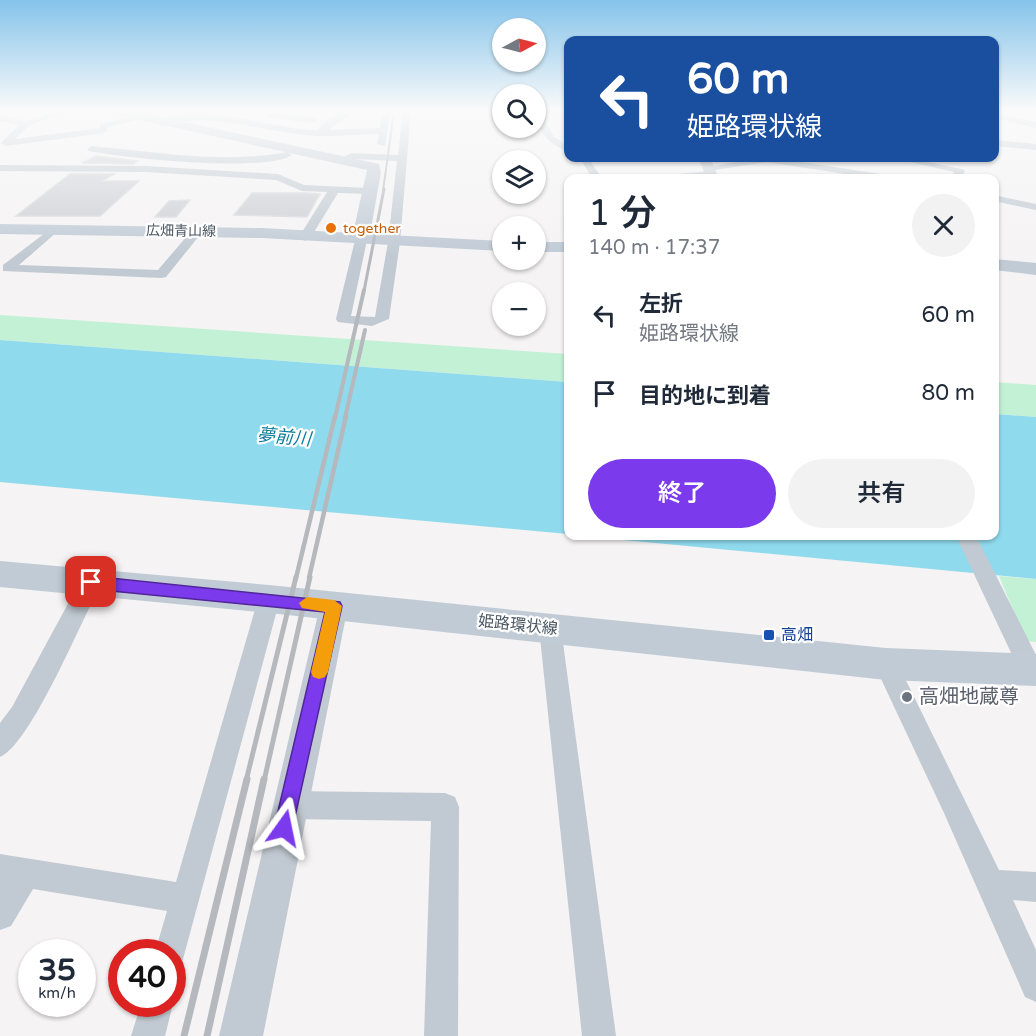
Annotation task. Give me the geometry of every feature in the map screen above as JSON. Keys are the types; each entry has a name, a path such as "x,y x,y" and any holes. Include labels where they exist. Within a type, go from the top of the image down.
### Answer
{"main road":[{"path":"317,159 362,166 371,183"},
{"path":"344,159 374,167 375,171 361,240"},
{"name":"広畑青山線","path":"0,229 196,231 492,246"},
{"path":"546,246 564,247"},
{"path":"999,265 1036,269"},
{"name":"姫路環状線","path":"0,574 269,599 885,664 1034,670"}],"street":[{"path":"62,168 75,159"},
{"path":"361,240 343,319 372,322 382,319 404,159"},
{"path":"686,174 746,162"},
{"path":"791,162 863,174"},
{"path":"918,162 960,170 958,174"},
{"path":"1,168 146,169 278,177 302,188 334,190 371,183"},
{"path":"305,237 334,190"},
{"path":"999,199 1036,207"},
{"path":"53,230 8,268 161,274 196,231"},
{"path":"968,540 1034,670"},
{"path":"0,744 21,716 91,582"},
{"path":"175,939 269,599"},
{"path":"242,1036 288,805 334,606"},
{"path":"550,628 598,1036"},
{"path":"885,664 991,884 1036,986"},
{"path":"288,805 445,807 441,1036"},
{"path":"0,915 12,872 186,899"},
{"path":"991,884 1036,886"},
{"path":"148,1036 153,1017"}],"green space":[{"path":"0,315 564,354 564,382 0,340"},
{"path":"999,382 1036,385 1036,417 999,414"},
{"path":"999,576 1036,579 1036,642 1026,641"}],"water":[{"name":"夢前川","path":"0,340 564,382 564,534 0,482"},
{"path":"999,414 1036,417 1036,579 623,540 999,540"}],"building":[{"path":"89,159 138,161 133,164 82,163"},
{"path":"70,174 114,174 102,181 139,181 100,216 16,216"},
{"path":"252,193 320,194 307,217 234,215"},
{"path":"190,200 176,217 155,217 169,201"}],"railway":[{"path":"383,191 387,159"},
{"path":"364,291 384,189"},
{"path":"335,418 364,290"},
{"path":"345,418 365,330"},
{"path":"296,578 335,416"},
{"path":"309,578 346,416"},
{"path":"246,781 296,577"},
{"path":"264,781 310,577"},
{"path":"184,1036 247,779"},
{"path":"207,1036 264,779"}],"slow traffic":[{"path":"307,603 334,606 319,672"}],"place":[{"name":"together","path":"331,228"},
{"name":"高畑","path":"769,635"},
{"name":"高畑地蔵尊","path":"907,697"}],"route":[{"path":"91,582 334,606 284,828"}]}
